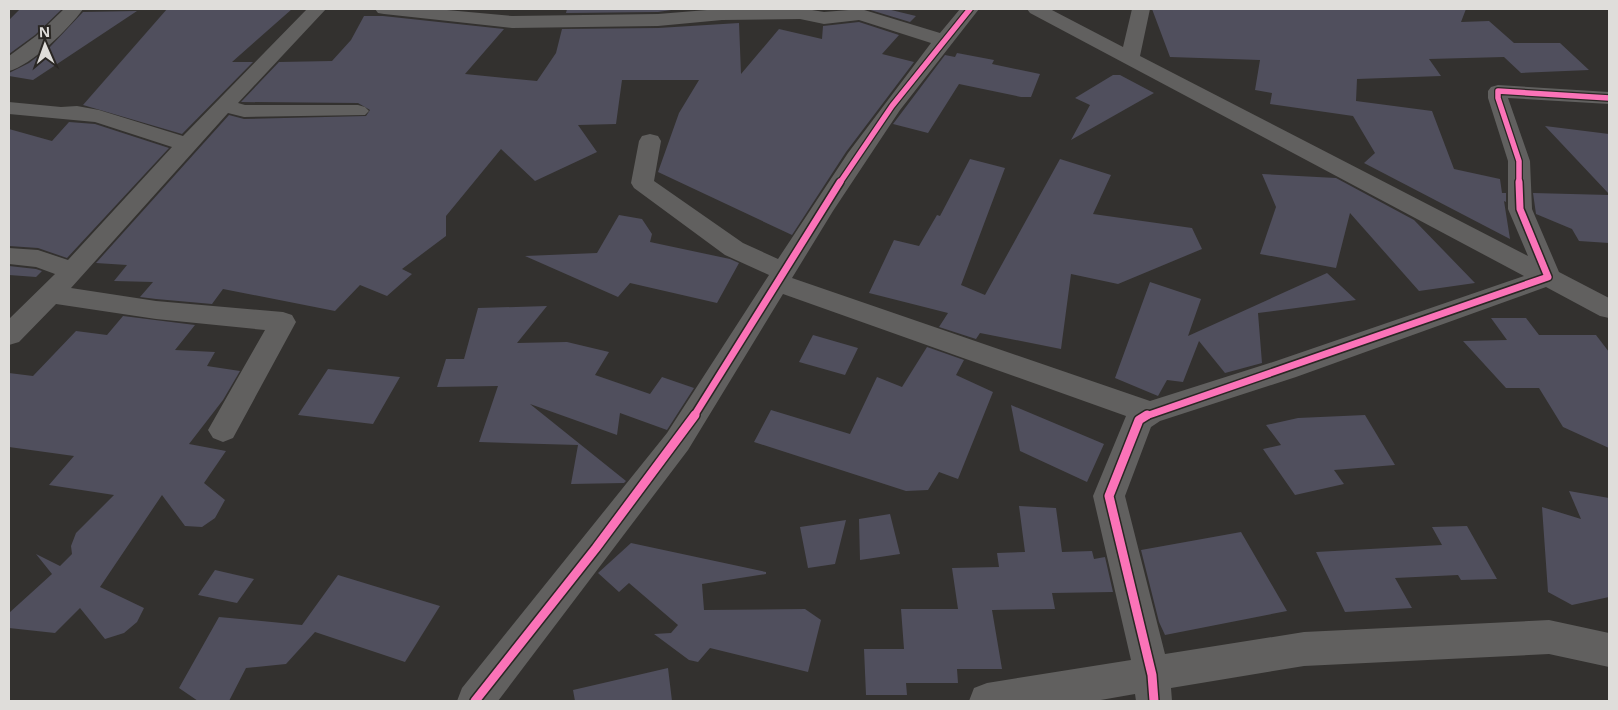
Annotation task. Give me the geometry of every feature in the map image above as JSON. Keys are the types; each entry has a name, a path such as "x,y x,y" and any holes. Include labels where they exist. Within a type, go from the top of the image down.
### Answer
{"street":[{"path":"9,65 42,40 74,9"},
{"path":"9,335 73,271 186,145 317,9"},
{"path":"384,9 512,22 658,20 722,14 800,13 824,18 860,14 943,40"},
{"path":"475,701 599,546 688,425 779,277 885,115 943,40 970,9"},
{"path":"1036,9 1609,308"},
{"path":"1130,59 1141,9"},
{"path":"1548,277 1520,209 1520,161 1498,98 1498,91 1609,98"},
{"path":"224,105 244,111 358,111"},
{"path":"9,108 61,113 77,112 99,116 186,145"},
{"path":"650,141 642,183 734,249 779,277 1150,413"},
{"path":"9,256 38,259 73,271"},
{"path":"1153,688 1109,496 1139,420 1150,413 1286,369 1548,277"},
{"path":"49,294 146,308 283,322 223,430"},
{"path":"987,701 1153,688 1304,649 1549,636 1609,650"}],"building":[{"path":"20,9 62,9 35,35 9,54 9,20"},
{"path":"167,9 292,9 232,62 253,62 182,134 83,105"},
{"path":"567,9 678,9 658,12 566,13"},
{"path":"867,9 887,9 916,16 910,22"},
{"path":"1152,9 1466,9 1461,22 1489,21 1514,43 1560,43 1589,70 1521,73 1504,57 1429,59 1441,76 1357,79 1356,101 1432,111 1454,169 1500,179 1502,193 1506,193 1506,202 1504,201 1510,239 1364,163 1375,153 1353,116 1270,104 1272,93 1255,90 1260,60 1170,57"},
{"path":"137,11 33,80 9,76 9,73 29,63 50,47 83,12"},
{"path":"364,16 383,16 504,29 465,74 537,81 556,53 562,29 658,28 739,23 741,74 779,29 822,39 823,26 859,22 899,35 882,54 914,62 846,152 792,235 658,172 679,113 699,80 622,80 616,124 578,125 597,152 535,181 501,149 446,216 446,236 402,269 412,274 387,296 360,285 335,311 223,289 212,304 156,299 140,297 153,282 114,281 127,265 96,263 229,115 244,119 366,116 370,110 358,103 241,102 279,62 332,61 351,40"},
{"path":"957,53 994,60 992,64 1040,74 1031,97 1021,97 959,84 928,133 893,124 945,55 955,57"},
{"path":"1113,75 1120,75 1154,93 1071,140 1090,105 1075,98"},
{"path":"69,122 95,124 169,148 67,258 38,248 9,246 9,129 52,141"},
{"path":"1545,126 1609,134 1609,194"},
{"path":"970,159 1005,168 961,285 985,295 1060,159 1111,175 1093,214 1192,228 1202,249 1118,284 1071,274 1061,349 980,333 976,339 939,327 948,313 869,293 894,240 919,246 937,215 940,216"},
{"path":"1262,174 1336,178 1414,220 1475,283 1419,291 1350,213 1336,268 1260,254 1276,207"},
{"path":"1533,193 1609,195 1609,243 1579,241 1572,229 1536,214"},
{"path":"619,215 642,219 652,234 650,242 730,259 739,263 717,303 630,283 618,297 525,256 597,253"},
{"path":"9,266 42,271 36,277 9,275"},
{"path":"1327,273 1356,300 1258,313 1262,363 1225,373 1199,341 1183,382 1167,380 1158,396 1115,378 1150,282 1201,299 1188,336"},
{"path":"547,306 517,343 567,342 609,352 595,375 650,394 662,377 694,388 667,430 620,413 617,435 530,404 626,481 624,483 571,484 578,445 479,442 498,386 437,387 446,359 464,359 478,308"},
{"path":"123,316 195,325 175,350 215,352 207,366 240,371 223,400 189,444 226,451 204,483 225,500 215,518 202,527 185,526 162,495 100,587 144,608 137,622 124,633 105,639 80,608 55,633 9,628 9,613 52,574 36,554 60,566 72,554 71,546 76,533 114,495 49,485 74,456 9,447 9,373 33,376 76,331 107,335"},
{"path":"1491,318 1526,318 1539,335 1596,335 1609,352 1609,448 1563,427 1539,388 1506,388 1463,341 1507,340"},
{"path":"813,335 858,348 845,375 799,362"},
{"path":"927,347 964,360 956,375 993,392 958,479 939,472 928,490 906,491 754,442 771,410 850,434 877,377 902,387"},
{"path":"328,369 400,377 373,424 298,415"},
{"path":"1011,405 1104,444 1087,482 1020,451"},
{"path":"1365,415 1395,465 1334,470 1344,484 1295,495 1263,449 1281,445 1266,425 1298,418"},
{"path":"1569,491 1609,498 1609,597 1572,605 1548,592 1542,507 1581,519"},
{"path":"1019,506 1056,508 1062,552 1092,551 1094,559 1105,557 1113,592 1052,593 1055,609 992,610 1002,669 957,669 958,683 906,683 907,695 866,695 864,649 904,649 901,609 958,609 952,568 999,567 997,553 1025,552"},
{"path":"890,514 900,554 860,560 859,519"},
{"path":"846,520 835,564 808,568 800,527"},
{"path":"1467,526 1497,579 1461,580 1458,575 1395,578 1412,608 1345,612 1316,552 1442,545 1432,527"},
{"path":"1241,532 1287,611 1165,635 1159,622 1141,550"},
{"path":"631,543 766,572 766,574 702,584 704,610 805,609 821,620 808,672 710,648 698,662 689,660 654,634 671,633 678,625 629,583 619,592 598,573"},
{"path":"215,570 254,579 237,603 198,595"},
{"path":"338,575 440,606 405,662 315,632 286,664 246,668 229,701 198,701 179,688 219,617 302,625"},
{"path":"668,668 672,701 575,701 573,690"}],"cycle path":[{"path":"475,701 677,442 788,263 856,158 892,106 970,9"},
{"path":"1154,701 1152,675 1109,496 1139,420 1150,413 1286,369 1548,277 1520,209 1519,161 1498,98 1498,91 1609,98"}]}
